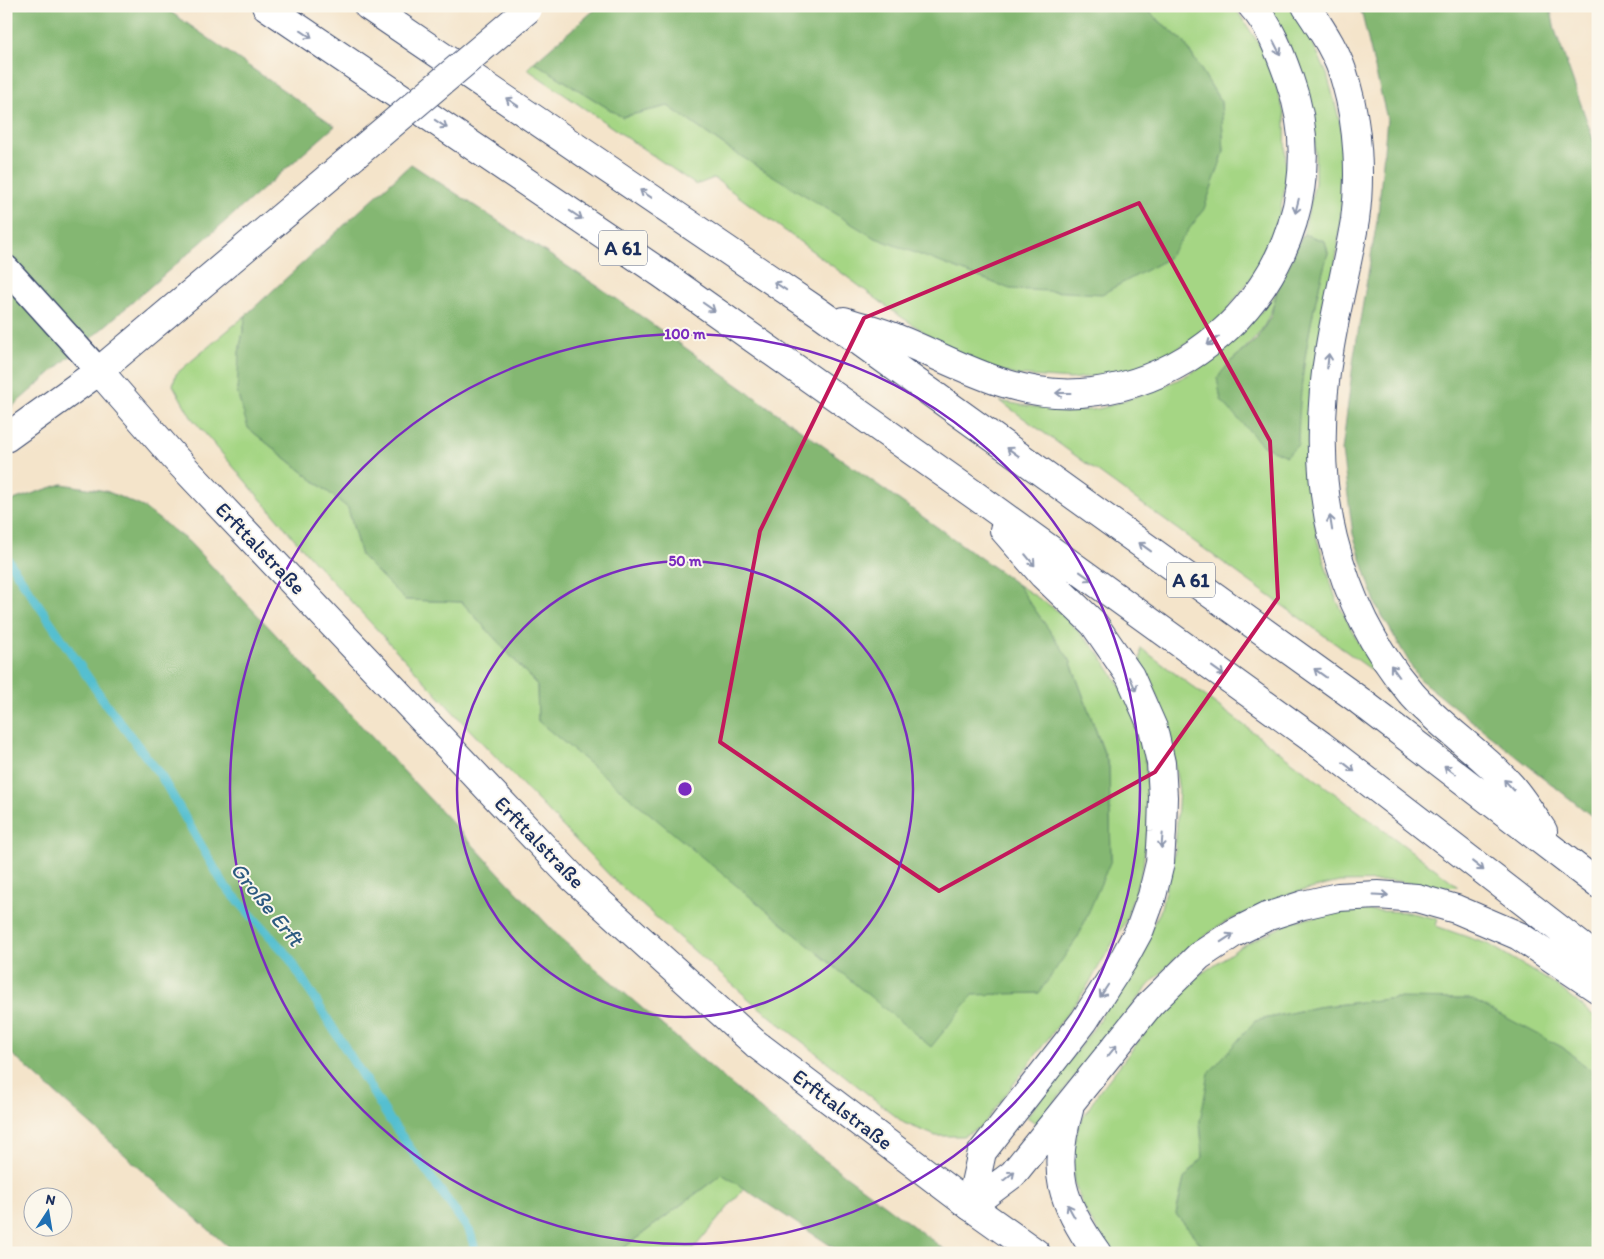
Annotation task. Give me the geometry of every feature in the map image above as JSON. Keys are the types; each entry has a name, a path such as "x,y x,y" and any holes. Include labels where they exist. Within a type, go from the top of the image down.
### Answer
{"main road":[{"name":"A 61","path":"266,6 662,274 976,496 1321,745 1598,960"},
{"name":"A 61","path":"368,6 820,313 1356,698 1598,884"},
{"path":"820,313 891,336 974,374 1016,386 1056,393 1105,390 1136,381 1182,362 1216,339 1244,313 1266,282 1292,227 1299,199 1302,132 1294,92 1279,50 1252,6"},
{"path":"1306,6 1328,41 1346,81 1353,116 1357,167 1355,218 1329,348 1324,404 1322,452 1333,537 1362,619 1384,656 1411,694 1511,786 1558,853"},
{"path":"6,438 99,371 530,8"},
{"name":"Erfttalstraße","path":"99,371 174,457 572,878 756,1044 970,1206 1036,1253"},
{"path":"970,1206 982,1152 1084,1021 1140,930 1152,896 1160,863 1164,797 1161,762 1153,728 1130,676 1094,624 1043,575 976,496"},
{"path":"970,1206 1013,1174 1150,1004 1199,956 1234,933 1266,916 1303,904 1338,897 1378,895 1417,898 1456,909 1519,936 1598,989"},
{"path":"1072,1101 1063,1131 1060,1157 1061,1181 1066,1203 1097,1253"}],"street":[{"path":"6,268 99,371"}],"highlighted area":[{"path":"1139,203 1270,441 1278,598 1155,772 939,891 720,742 760,531 864,318"}],"green space":[{"path":"6,6 162,6 335,126 6,412"},
{"path":"599,6 1142,6 1184,42 1221,102 1224,152 1204,209 1167,259 1102,294 1010,289 873,237 729,149 668,106 622,117 534,62"},
{"path":"1142,6 1234,6 1267,56 1285,116 1286,181 1276,234 1250,280 1214,327 1174,351 1126,372 1071,379 1015,375 966,360 897,314 714,178 696,185 527,69 534,62 622,117 668,106 729,149 1224,152 1221,102 1184,42"},
{"path":"1267,6 1289,6 1307,31 1327,74 1341,126 1344,181 1310,476 1317,539 1336,599 1358,642 1380,676 1000,401 1046,408 1091,410 1106,407 1155,389 1177,380 1214,358 1246,329 1277,291 1270,314 1261,331 1230,362 1297,445 1300,396 1306,348 1328,253 1325,241 1303,234 1315,183 1315,138 1309,99 1294,55"},
{"path":"1360,6 1550,6 1555,30 1598,153 1598,821 1419,679 1376,605 1353,534 1342,451 1354,356 1378,215 1387,119"},
{"path":"411,164 614,297 1017,584 1070,660 1109,767 1111,860 1078,937 1039,993 973,995 931,1047 538,721 537,685 462,602 405,600 361,556 348,508 248,428 237,392 239,353 246,315"},
{"path":"1303,234 1325,241 1328,253 1316,300 1303,372 1298,445 1286,456 1263,446 1221,400 1217,378 1230,362 1257,339 1271,316 1277,291"},
{"path":"246,315 239,353 248,428 348,508 361,556 405,600 462,602 537,685 538,721 973,994 1039,993 1111,860 1109,766 1070,660 1017,584 1061,613 1098,652 1127,697 1144,745 1149,810 1143,866 1125,922 1085,990 982,1126 963,1136 936,1136 904,1123 750,1000 615,881 468,728 309,556 191,417 173,385 176,374"},
{"path":"62,484 106,491 143,507 189,542 559,937 782,1128 949,1253 842,1253 722,1174 617,1253 235,1253 6,1049 6,506 16,499"},
{"path":"1141,648 1458,886 1436,888 1398,881 1339,882 1281,896 1224,923 1182,952 1148,986 1037,1124 1027,1117 1097,1024 1160,912 1175,850 1179,791 1170,735 1154,688 1140,664"},
{"path":"1355,910 1407,912 1438,919 1436,926 1490,945 1556,985 1598,1019 1598,1076 1562,1047 1396,998 1317,1007 1255,1021 1200,1121 1203,1157 1184,1179 1176,1214 1208,1253 1117,1253 1105,1242 1087,1215 1074,1183 1073,1149 1079,1124 1099,1092 1155,1020 1198,976 1240,947 1293,921"},
{"path":"1396,998 1471,999 1562,1047 1598,1076 1598,1253 1208,1253 1176,1214 1184,1179 1203,1157 1200,1121 1209,1073 1255,1021 1317,1007"},
{"path":"722,1174 744,1188 690,1253 617,1253"}],"waterway":[{"name":"Große Erft","path":"6,557 106,704 161,776 224,885 288,956 390,1120 470,1232 476,1253"}]}
